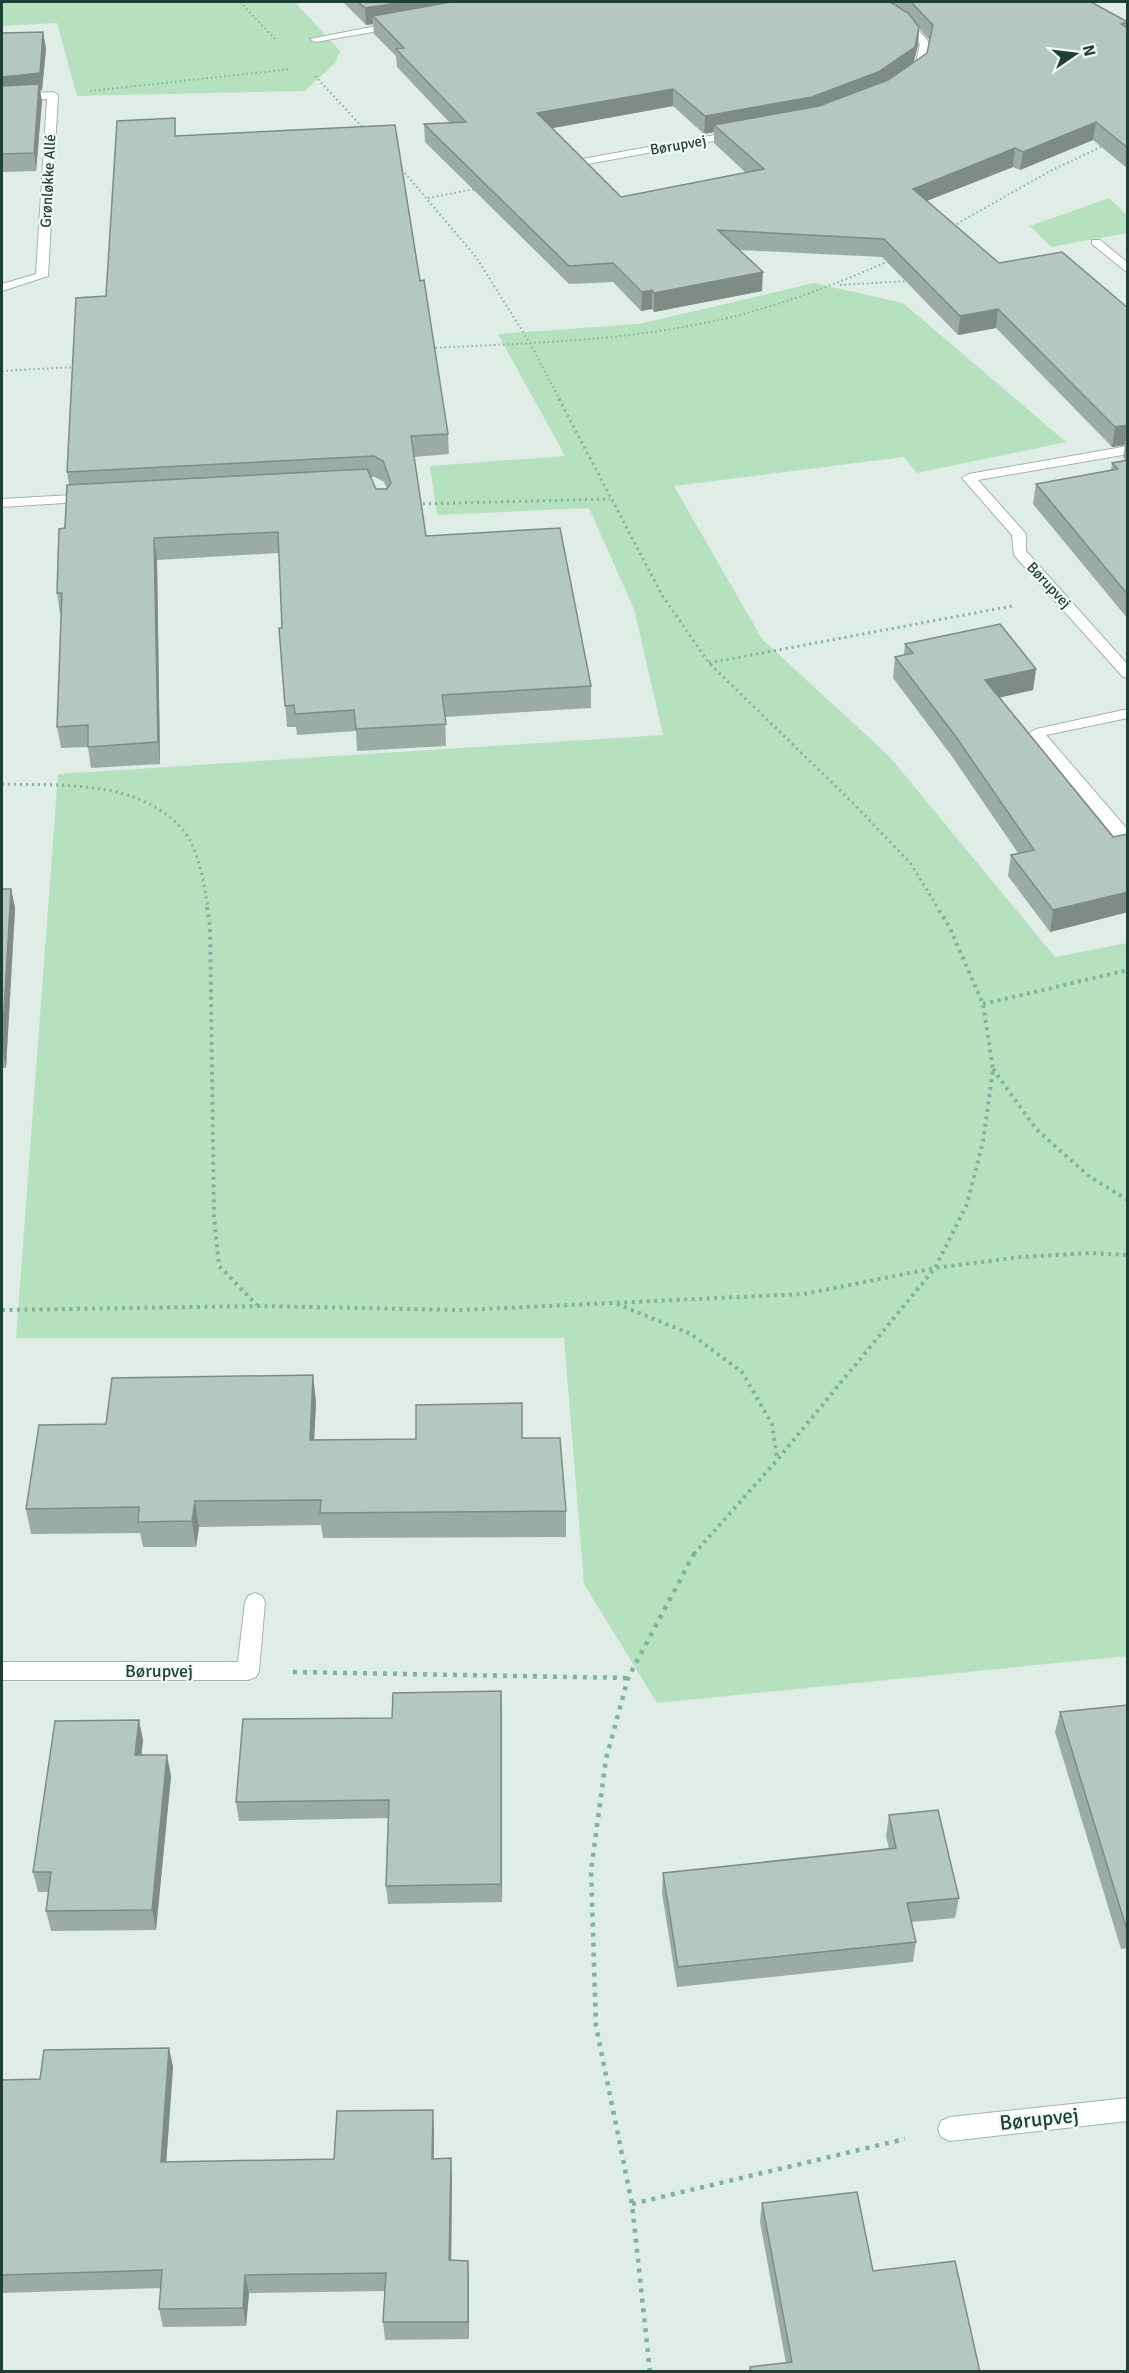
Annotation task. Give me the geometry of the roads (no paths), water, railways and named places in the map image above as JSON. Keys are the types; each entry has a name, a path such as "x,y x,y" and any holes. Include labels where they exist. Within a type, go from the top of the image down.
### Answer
{"street":[{"path":"872,2 912,27 925,44 920,67 901,81"},
{"path":"315,39 406,23"},
{"name":"Grønløkke Allé","path":"2,98 53,95 42,276 2,288"},
{"name":"Børupvej","path":"582,162 746,132"},
{"path":"1096,242 1128,270"},
{"name":"Børupvej","path":"1128,450 969,478 1018,534 1019,552 1128,674"},
{"path":"2,503 107,497"},
{"path":"1128,713 1036,733 1123,837 1128,836"},
{"name":"Børupvej","path":"2,1671 248,1671 255,1602"},
{"name":"Børupvej","path":"950,2129 1128,2109"}]}
